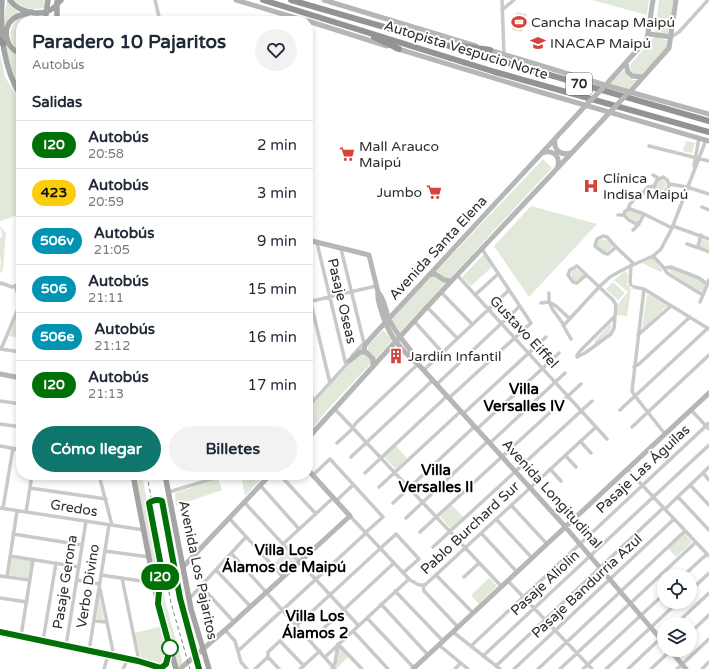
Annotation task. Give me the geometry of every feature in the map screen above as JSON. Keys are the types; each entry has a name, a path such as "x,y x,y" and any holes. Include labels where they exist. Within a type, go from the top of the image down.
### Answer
{"highway":[{"name":"Autopista Vespucio Norte","path":"263,0 495,72 709,132"},
{"name":"Autopista Vespucio Norte","path":"294,1 709,122"},
{"path":"357,29 399,49"},
{"path":"449,45 490,50"}],"main road":[{"path":"2,0 1,42 8,69 16,86"},
{"path":"10,0 20,9 32,12"},
{"path":"46,16 48,0"},
{"path":"236,0 290,16"},
{"path":"324,0 490,50 604,87 709,114"},
{"path":"654,0 649,34 671,38"},
{"path":"313,432 451,281 668,50 676,0"},
{"path":"21,16 32,12 47,11 52,9 58,2"},
{"path":"57,16 58,2"},
{"path":"16,18 10,23 7,29 7,39 10,47 16,51"},
{"path":"313,23 707,140"},
{"name":"Avenida Santa Elena","path":"371,338 587,104 626,64 644,43 649,34"},
{"path":"626,64 628,72 632,76 643,77"},
{"path":"556,138 554,144 557,150 564,154 571,153"},
{"path":"542,153 547,151 555,154 559,161 558,167"},
{"path":"313,242 341,249"},
{"name":"Avenida Longitudinal","path":"341,249 369,256 384,323 398,339 410,357 424,370 516,471 657,633"},
{"path":"441,261 438,270 444,284 442,291"},
{"path":"429,275 435,274 446,281 451,281"},
{"name":"Avenida Longitudinal","path":"377,289 381,295 398,339"},
{"path":"371,338 364,347 365,352 374,362 373,366"},
{"path":"348,363 360,352 365,352"},
{"path":"372,358 381,357"},
{"path":"0,374 16,377"},
{"path":"414,668 709,393"},
{"path":"180,669 251,607 350,516 313,476"},
{"path":"134,480 158,604 176,669"},
{"name":"Avenida Los Pajaritos","path":"166,480 189,599 209,669"},
{"path":"183,567 265,480"},
{"path":"0,632 138,661 163,669 166,664 170,648"},
{"path":"676,657 684,667"}],"street":[{"path":"155,0 159,16"},
{"path":"502,0 504,55"},
{"path":"502,10 514,0"},
{"path":"671,38 679,32 708,0"},
{"path":"563,325 599,287 615,274 633,264 654,256 663,247 673,227 694,169 697,158 699,138"},
{"path":"697,158 707,140"},
{"path":"649,146 709,161"},
{"path":"653,175 658,178 665,178 669,184 687,187 709,194"},
{"path":"658,178 655,181 654,186 657,191 663,192 668,189 669,184"},
{"path":"641,195 648,186 654,186"},
{"path":"624,215 625,211 633,201"},
{"path":"702,207 709,210"},
{"path":"628,209 644,214 673,227 701,235 709,239"},
{"path":"633,230 639,224 644,214"},
{"path":"618,215 624,215 635,224 639,224"},
{"path":"595,244 597,239 601,237 604,230"},
{"path":"699,248 698,244 701,235"},
{"path":"601,237 607,238 633,264"},
{"name":"Pasaje Oseas","path":"317,243 348,363"},
{"path":"590,245 595,244"},
{"path":"595,244 605,254 609,253 616,247"},
{"path":"687,244 709,252"},
{"path":"341,249 364,343"},
{"path":"365,473 531,323 482,249"},
{"path":"654,256 667,273 696,292 703,294"},
{"path":"563,277 568,275 570,270 575,266 576,259"},
{"path":"620,410 708,329 644,289 632,286 630,282 633,264"},
{"path":"575,266 615,303 614,328 611,334 577,357 577,355 614,317"},
{"path":"664,268 671,267 708,282 700,302"},
{"path":"475,296 498,274"},
{"name":"Gustavo Eiffel","path":"457,275 607,439"},
{"path":"568,275 573,282 577,283 586,275"},
{"path":"0,284 11,287 15,286"},
{"path":"313,301 352,292 377,289"},
{"path":"644,289 632,389 635,396 665,434"},
{"path":"424,370 509,290"},
{"path":"442,291 472,324"},
{"path":"549,293 549,302 571,339"},
{"path":"541,303 549,302 556,306 570,319"},
{"path":"351,457 520,306"},
{"path":"638,335 671,306"},
{"path":"427,307 457,338"},
{"path":"16,314 1,349 16,351"},
{"path":"313,317 330,383"},
{"path":"634,367 690,317"},
{"path":"414,321 442,352"},
{"path":"379,487 394,472 529,354 546,337"},
{"name":"Avenida Santa Elena","path":"313,401 364,343 371,338"},
{"path":"591,342 595,346"},
{"path":"393,503 559,353"},
{"path":"632,427 709,355"},
{"path":"337,443 418,364"},
{"path":"406,518 565,373"},
{"path":"420,532 581,384"},
{"path":"0,401 16,403"},
{"path":"434,547 592,401"},
{"path":"334,408 502,587"},
{"path":"691,410 708,426"},
{"path":"0,424 16,426"},
{"name":"Pasaje Las Águilas","path":"471,646 642,485 708,426"},
{"name":"Pablo Burchard Sur","path":"325,657 409,579 412,582 423,585 436,575 596,427"},
{"path":"580,441 591,453"},
{"name":"Pasaje Aliolín","path":"483,656 709,445"},
{"path":"0,446 16,449"},
{"path":"1,508 13,448"},
{"path":"565,455 576,467"},
{"path":"238,651 383,517 330,459 313,474"},
{"path":"453,632 498,668 545,620 709,467"},
{"path":"550,469 561,481"},
{"path":"628,469 708,555 691,569"},
{"path":"703,474 709,480"},
{"path":"26,512 31,480"},
{"name":"Verbo Divino","path":"89,651 110,525 101,480"},
{"path":"169,492 209,480"},
{"path":"285,480 316,514"},
{"path":"283,544 316,514 353,485"},
{"path":"690,485 709,506"},
{"path":"260,486 300,529"},
{"path":"30,488 106,500"},
{"path":"678,497 709,530"},
{"path":"244,502 358,625"},
{"path":"511,506 547,544"},
{"name":"Gredos","path":"1,508 144,530"},
{"path":"7,577 17,511"},
{"path":"350,516 409,579"},
{"path":"229,518 283,577"},
{"path":"496,519 532,558"},
{"name":"Pasaje Bandurria Azul","path":"514,669 674,519"},
{"name":"Pasaje Gerona","path":"66,646 86,521"},
{"path":"538,669 685,531"},
{"path":"481,533 517,572"},
{"path":"14,534 82,545"},
{"path":"255,669 268,657 268,652 396,534 419,559 404,573"},
{"path":"189,599 246,537"},
{"path":"560,669 696,542"},
{"path":"105,551 150,557"},
{"path":"231,553 334,668"},
{"path":"10,556 79,567"},
{"path":"21,636 34,560"},
{"path":"43,641 56,563"},
{"path":"310,641 394,563"},
{"path":"464,577 479,563"},
{"path":"216,570 251,607"},
{"path":"697,584 709,573"},
{"path":"101,575 155,583"},
{"path":"436,575 473,613"},
{"path":"0,576 30,580"},
{"path":"122,578 138,661"},
{"path":"77,580 99,585 114,656"},
{"path":"508,581 592,669"},
{"path":"423,585 424,591 458,627"},
{"path":"201,586 234,622"},
{"path":"395,591 441,643 468,669"},
{"path":"683,617 709,593"},
{"path":"0,598 27,602"},
{"path":"583,669 657,600"},
{"path":"381,604 428,655"},
{"path":"606,669 670,609"},
{"path":"697,626 709,615"},
{"path":"367,618 414,668"},
{"path":"94,620 107,622"},
{"path":"225,630 235,640 242,664 247,669"},
{"path":"353,631 388,669"},
{"path":"677,669 684,667 709,639"},
{"path":"280,641 304,666"},
{"path":"334,668 338,644"},
{"path":"338,644 362,669"},
{"path":"628,669 657,644"},
{"path":"300,669 320,651"},
{"path":"104,669 108,655"},
{"path":"268,657 279,669"},
{"path":"651,669 663,657"},
{"path":"123,669 128,659"},
{"path":"702,669 709,662"},
{"path":"455,669 461,663"}],"green space":[{"path":"7,0 15,10 20,13 16,16 3,34"},
{"path":"14,0 45,0 44,8 28,8"},
{"path":"592,0 649,0 647,15"},
{"path":"659,0 676,0 671,36 655,33"},
{"name":"Cancha Inacap Maipú","path":"517,12 527,14 522,32 512,30"},
{"path":"45,14 44,16 27,16"},
{"path":"16,21 16,48 10,37"},
{"path":"655,37 669,41 666,49 641,75 631,73 630,65"},
{"path":"4,40 9,50 16,54 16,79 9,63"},
{"path":"0,54 5,77 16,95 16,216 0,221"},
{"path":"625,69 628,77 633,80 637,80 628,89 610,84"},
{"path":"686,141 695,143 692,153 683,151"},
{"path":"543,159 552,168 400,332 398,331 392,321 393,317"},
{"path":"661,180 666,185 661,190 656,185"},
{"path":"531,206 597,224 529,297 494,246"},
{"path":"631,211 641,215 638,222 636,223 627,215 626,212"},
{"path":"0,226 6,233 3,269 0,274 0,237 2,237 2,235"},
{"path":"601,239 607,240 613,246 607,252 603,252 597,247 598,241"},
{"path":"702,239 709,242 709,250 699,247"},
{"path":"484,254 493,266 471,286 462,277"},
{"path":"653,258 662,270 661,272 642,263"},
{"path":"671,268 698,279 705,284 703,292 697,290 670,272 669,269"},
{"path":"576,269 584,275 577,281 573,280 571,274 573,270"},
{"path":"625,271 628,274 627,284 631,289 627,316 617,315 618,304 628,292 614,280"},
{"path":"613,282 625,293 618,300 606,289"},
{"path":"647,294 668,305 642,330"},
{"path":"16,319 16,337 9,336"},
{"path":"611,323 610,330 607,335 597,344 594,342"},
{"path":"383,330 393,340 328,409 313,428 313,405 359,354 368,351 368,346"},
{"path":"396,446 407,458 396,469 384,457"},
{"path":"137,480 143,480 144,485 155,546 153,549 157,569 157,585"},
{"path":"215,480 218,480 222,490 176,506 175,493"},
{"path":"242,480 261,480 256,484 245,496"},
{"path":"452,505 464,518 451,529 440,516"},
{"path":"684,533 692,542 676,557 668,548"},
{"path":"287,551 297,561 283,573 274,563"},
{"path":"12,558 32,561 29,578 9,575"},
{"path":"161,577 166,605 183,664 177,667 160,602"},
{"path":"489,578 497,586 479,604 471,595"},
{"path":"99,595 104,620 96,619"},
{"path":"162,626 167,651 163,665 141,658 135,633"},
{"path":"339,647 349,656 337,668 335,665"}],"railway":[{"path":"148,480 171,603 190,669"}],"bus line":[{"name":"I20","path":"0,632 138,661 161,668 164,666 166,664 170,648 158,604 161,566 149,503 154,500 158,500 162,501 176,580 184,616 199,669"}],"place":[{"name":"Cancha Inacap Maipú","path":"519,22"},
{"name":"INACAP Maipú","path":"538,43"},
{"name":"Mall Arauco Maipú","path":"347,154"},
{"name":"Clínica Indisa Maipú","path":"591,186"},
{"name":"Jumbo","path":"434,192"},
{"name":"Jardiín Infantil","path":"396,356"}],"district":[{"name":"Villa Versalles IV","path":"524,398"},
{"name":"Villa Versalles II","path":"436,478"},
{"name":"Villa Los Álamos de Maipú","path":"284,558"},
{"name":"Villa Los Álamos 2","path":"315,624"}]}
